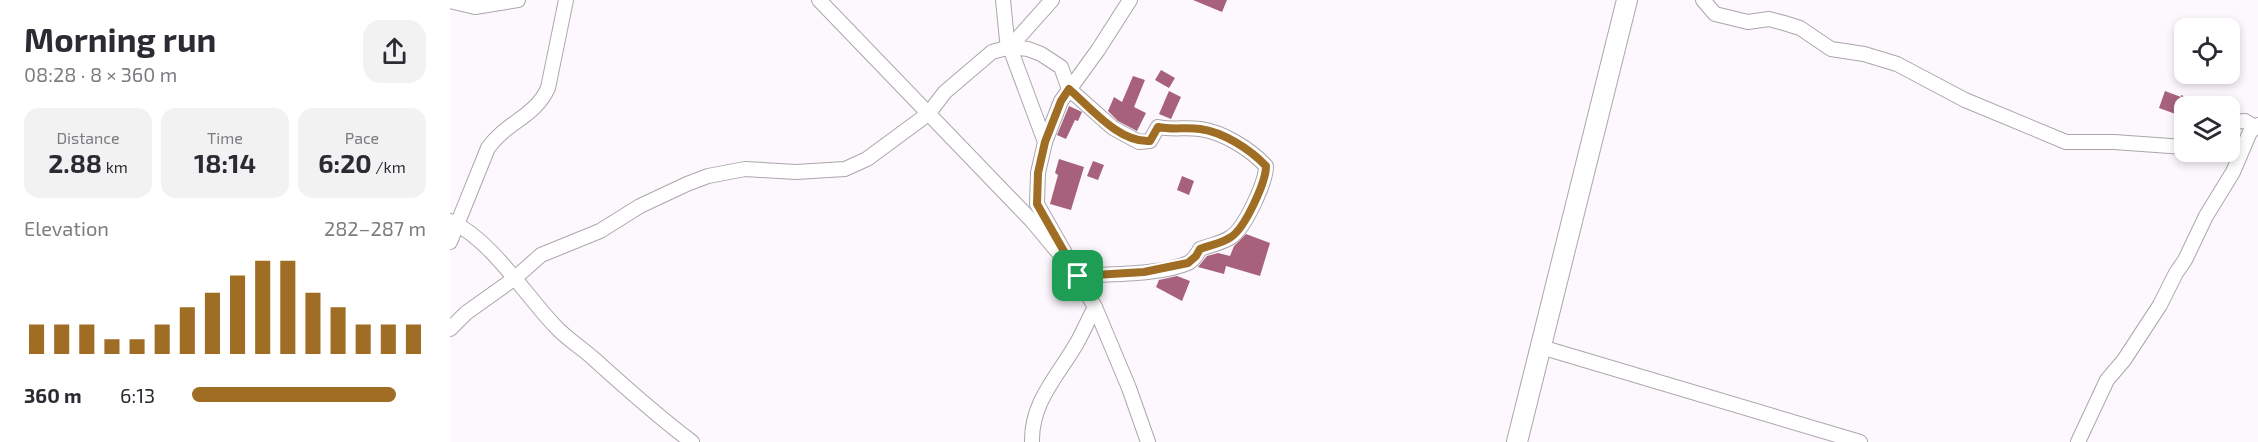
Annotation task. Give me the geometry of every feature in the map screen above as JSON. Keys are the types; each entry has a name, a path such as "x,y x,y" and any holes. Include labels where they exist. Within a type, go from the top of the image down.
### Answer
{"main road":[{"path":"1517,442 1627,0"}],"street":[{"path":"450,1 475,7 518,0"},
{"path":"450,242 453,222 497,135 527,115 543,100 548,88 566,0"},
{"path":"819,0 1032,221 1078,276"},
{"path":"1003,0 1010,47 1045,142"},
{"path":"1010,47 1052,0"},
{"path":"1130,0 1061,101 1045,142 1038,173 1037,204 1095,307 1129,388 1148,442"},
{"path":"1703,0 1715,14 1748,22 1768,19 1784,23 1800,28 1831,49 1864,54 1897,64 1965,100 2066,142 2114,142 2174,146"},
{"path":"450,329 486,297 515,278 541,255 600,231 640,206 687,184 708,176 745,169 796,172 845,169 867,159 928,114 945,92 992,52 1010,47 1028,49 1041,54 1061,67 1069,89 1113,128 1139,142 1150,141 1158,127 1199,129 1225,137 1266,166 1266,174 1251,209 1233,236 1200,249 1188,263 1144,272 1078,276"},
{"path":"2078,440 2107,380 2140,337 2185,260 2206,216 2234,172 2250,132 2256,126 2240,121"},
{"path":"453,222 485,247 515,278 557,328 692,442"},
{"path":"1032,442 1034,415 1039,404 1078,341 1095,307"},
{"path":"1541,347 1860,442"}],"building":[{"path":"1193,0 1227,0 1222,12"},
{"path":"1161,70 1175,78 1169,88 1155,80"},
{"path":"1133,76 1145,80 1134,107 1146,113 1137,131 1118,121 1108,111 1114,97 1122,102"},
{"path":"1169,91 1181,97 1171,119 1159,114"},
{"path":"2165,91 2178,96 2174,96 2174,113 2159,108"},
{"path":"1069,106 1082,112 1078,121 1075,120 1066,139 1057,135"},
{"path":"1059,159 1084,167 1071,210 1050,204 1058,175 1055,173"},
{"path":"1093,161 1104,165 1098,180 1087,176"},
{"path":"1182,176 1194,181 1189,195 1177,190"},
{"path":"1246,234 1270,243 1260,276 1226,266 1224,274 1198,267 1207,256 1218,253 1230,256 1234,246"},
{"path":"1177,276 1190,281 1182,301 1156,287 1159,280"}],"route":[{"path":"1069,89 1113,128 1139,142 1150,141 1158,127 1215,132 1266,166 1266,174 1251,209 1233,236 1200,249 1188,263 1144,272 1078,276 1037,204 1038,173 1045,142 1061,101 1069,89"}]}
